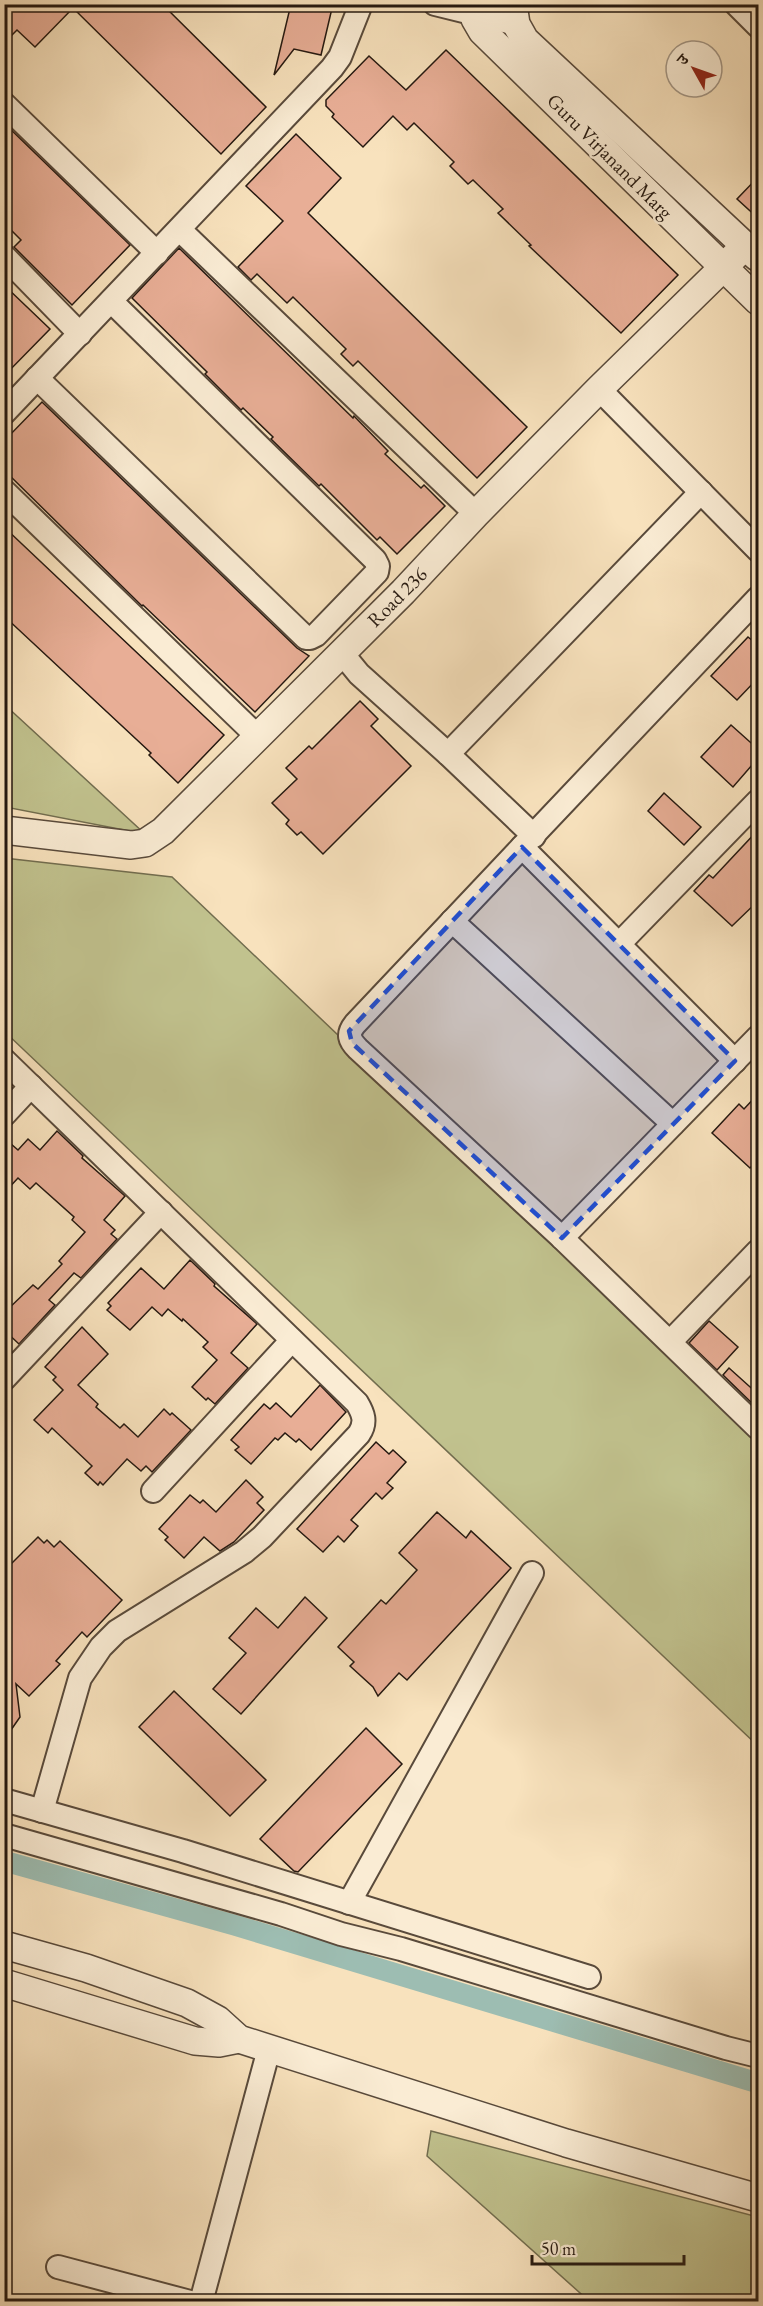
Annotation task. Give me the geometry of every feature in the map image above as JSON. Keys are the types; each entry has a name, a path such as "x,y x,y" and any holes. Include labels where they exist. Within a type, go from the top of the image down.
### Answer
{"street":[{"path":"4,412 332,68 340,57 362,4"},
{"path":"435,4 514,14"},
{"name":"Guru Virjanand Marg","path":"475,9 475,19 482,31 759,302"},
{"name":"Guru Virjanand Marg","path":"514,14 525,40 752,252"},
{"path":"4,104 157,253"},
{"path":"180,230 476,514"},
{"name":"Road 236","path":"4,830 131,845 145,843 163,831 340,652 403,592 599,389 723,267 752,252"},
{"path":"4,256 80,334"},
{"path":"37,378 306,638 316,635 377,572 378,566 375,560 111,301"},
{"path":"599,389 759,550"},
{"path":"4,491 258,737"},
{"path":"448,754 701,492"},
{"path":"759,598 349,1031 349,1037 358,1049 562,1238 759,1428"},
{"path":"340,652 359,674 448,754 619,944 735,1061"},
{"path":"619,944 759,801"},
{"path":"452,921 673,1124"},
{"path":"562,1238 759,1037"},
{"path":"4,1060 357,1402 363,1416 363,1428 262,1537 244,1552 117,1631 101,1647 80,1678 42,1811"},
{"path":"4,1115 31,1086"},
{"path":"4,1379 161,1212"},
{"path":"670,1342 759,1251"},
{"path":"153,1491 292,1340"},
{"path":"349,1903 532,1573"},
{"path":"4,1800 183,1851 589,1977"},
{"path":"4,1835 260,1907 341,1934 401,1949 759,2056"},
{"path":"4,1945 86,1968 187,2003 218,2020 239,2040"},
{"path":"4,1983 195,2041 219,2043 239,2040 566,2144 759,2198"},
{"path":"201,2301 269,2049"},
{"path":"58,2267 190,2301"}],"highlighted area":[{"path":"522,847 735,1061 562,1238 352,1043 349,1031"}],"green space":[{"path":"5,705 145,834 5,807"},
{"path":"4,858 172,877 758,1435 758,1746 5,1032"},
{"path":"431,2131 758,2217 758,2301 589,2301 427,2156"}],"building":[{"path":"4,4 162,4 266,107 221,154 73,8 35,47 17,30 4,43"},
{"path":"291,4 333,4 321,55 294,49 274,75"},
{"path":"446,50 678,275 621,333 529,246 531,245 498,213 503,209 473,180 468,184 450,166 454,162 414,123 407,130 393,116 363,147 332,117 334,114 326,106 326,100 369,56 406,90"},
{"path":"4,123 130,245 72,305 14,247 21,240 4,223"},
{"path":"296,134 341,178 308,213 527,427 477,478 358,361 353,366 341,354 346,349 293,297 287,303 257,274 251,280 238,267 283,221 246,186"},
{"path":"759,176 759,219 737,199"},
{"path":"179,248 353,418 354,416 388,451 385,454 421,488 424,485 445,506 397,554 380,537 377,540 321,484 319,486 271,439 273,437 243,408 241,410 205,374 207,372 132,298"},
{"path":"4,285 50,329 4,376"},
{"path":"42,402 297,648 309,656 255,712 142,606 4,470 4,441"},
{"path":"4,527 224,735 178,783 149,755 151,753 4,616"},
{"path":"748,637 759,646 759,677 737,700 711,676"},
{"path":"360,701 378,719 371,726 411,766 323,854 301,832 297,835 286,824 289,820 272,803 297,779 286,768 309,746 312,749"},
{"path":"731,725 759,750 759,757 733,787 701,757"},
{"path":"664,793 701,827 684,845 648,811"},
{"path":"759,829 759,900 732,926 694,891 709,875 713,878"},
{"path":"759,1093 759,1159 750,1168 712,1133 739,1104 744,1109"},
{"path":"57,1131 83,1156 82,1158 125,1196 104,1220 115,1230 111,1234 117,1239 81,1278 74,1273 49,1300 55,1305 19,1344 4,1330 4,1313 33,1285 38,1289 62,1264 59,1261 85,1232 72,1220 74,1217 36,1183 30,1189 18,1178 4,1193 4,1138 18,1150 28,1139 40,1150"},
{"path":"190,1260 215,1284 214,1286 257,1324 231,1353 248,1368 215,1404 208,1398 206,1400 192,1387 217,1360 203,1347 208,1342 183,1319 182,1321 168,1309 162,1316 152,1307 130,1330 107,1310 111,1306 108,1303 141,1268 164,1289"},
{"path":"709,1321 738,1347 717,1370 689,1343"},
{"path":"82,1327 108,1354 78,1385 98,1404 96,1407 120,1428 124,1424 138,1437 164,1409 191,1430 152,1472 146,1466 141,1471 127,1459 103,1485 100,1482 98,1485 85,1473 92,1466 52,1428 48,1433 34,1420 63,1390 53,1380 56,1377 45,1367"},
{"path":"729,1368 759,1395 759,1410 723,1375"},
{"path":"320,1385 346,1412 311,1450 299,1439 296,1442 285,1433 278,1440 275,1438 251,1464 235,1450 239,1447 231,1440 264,1404 270,1409 276,1403 291,1417"},
{"path":"376,1442 389,1454 393,1450 406,1462 387,1483 393,1488 382,1499 376,1493 351,1520 358,1526 344,1542 338,1536 323,1552 297,1529"},
{"path":"246,1480 263,1497 257,1503 264,1510 234,1542 220,1551 204,1537 184,1558 165,1540 168,1537 159,1529 190,1495 200,1503 203,1500 216,1512"},
{"path":"437,1512 466,1538 471,1531 511,1568 407,1680 399,1673 378,1696 373,1687 350,1666 354,1662 338,1647 381,1600 386,1604 417,1570 399,1553"},
{"path":"38,1537 44,1543 47,1540 54,1547 60,1541 122,1600 87,1637 82,1632 56,1661 60,1664 29,1696 16,1684 20,1717 4,1740 4,1571"},
{"path":"305,1597 327,1618 241,1714 213,1689 246,1653 229,1638 256,1608 278,1628"},
{"path":"174,1691 266,1780 230,1816 139,1727"},
{"path":"366,1728 402,1764 298,1872 294,1871 260,1839"}],"waterway":[{"path":"4,1861 234,1925 758,2083"}]}
